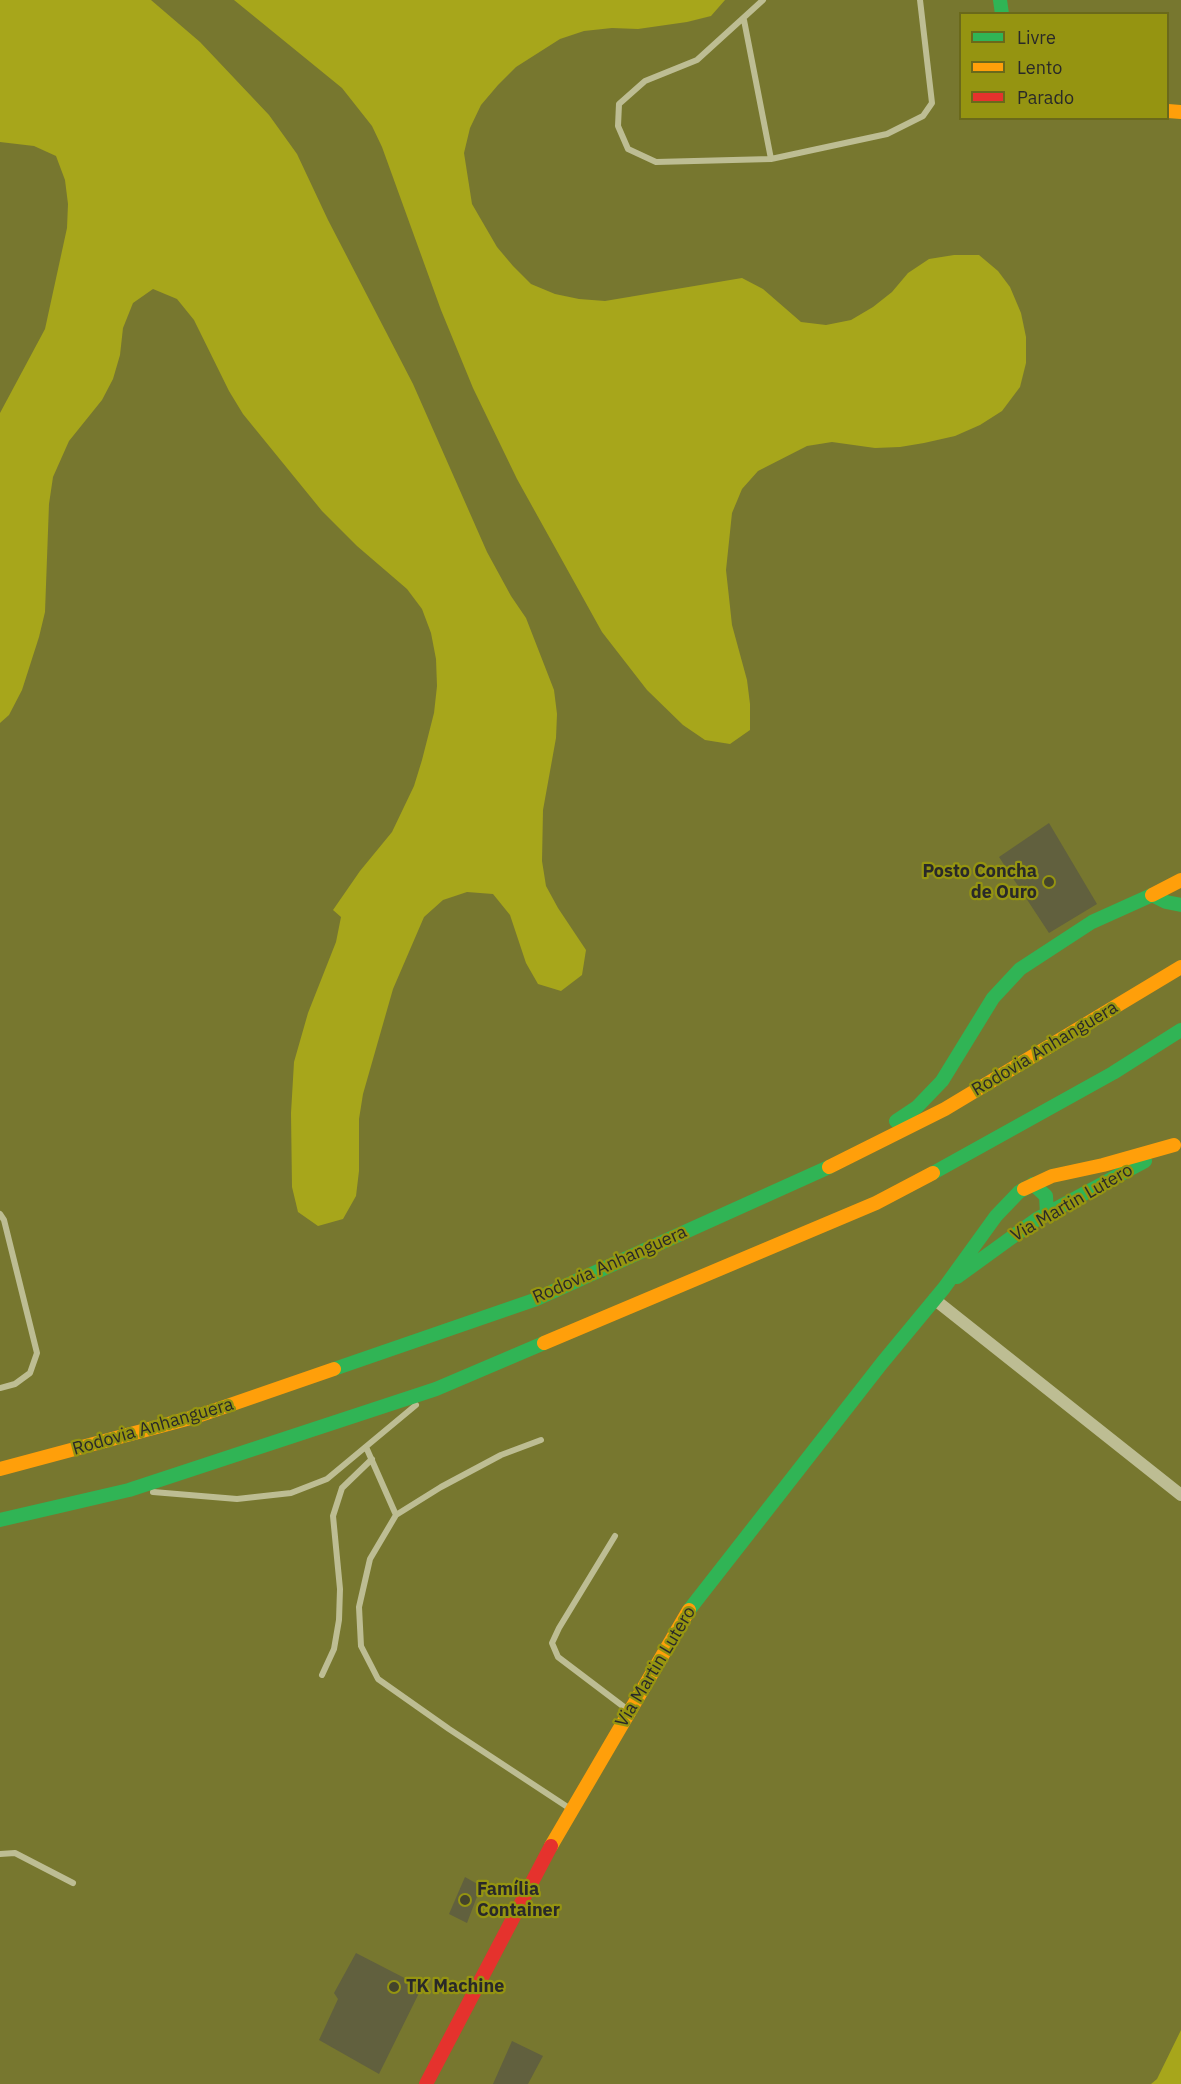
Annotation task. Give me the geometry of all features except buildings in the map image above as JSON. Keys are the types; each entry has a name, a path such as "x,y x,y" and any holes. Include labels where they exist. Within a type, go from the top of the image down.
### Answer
{"main road":[{"path":"830,1167 917,1107 942,1081 993,998 1020,969 1092,922 1181,880"},
{"path":"1152,895 1166,902 1181,905"},
{"name":"Rodovia Anhanguera","path":"0,1469 198,1416 534,1300 830,1167 945,1109 1181,967"},
{"path":"0,1520 129,1490 436,1389 876,1203 948,1166 1102,1079 1181,1030"},
{"name":"Via Martin Lutero","path":"426,2084 535,1874 682,1618 882,1363 944,1288 981,1234 1019,1192 1033,1184 1052,1176 1103,1165 1178,1143"},
{"name":"Via Martin Lutero","path":"944,1288 1042,1217 1178,1143"},
{"path":"1019,1192 1024,1209 1042,1217 1048,1205 1046,1196 1033,1184"}],"street":[{"path":"934,1299 1181,1495"}],"lane":[{"path":"763,0 755,3 744,20 698,60 645,81 620,104 618,126 628,148 656,162 771,159 887,134 923,116 932,103 920,0"},
{"path":"744,20 771,159"},
{"path":"0,1214 4,1220 37,1353 30,1373 15,1384 0,1388"},
{"path":"129,1490 237,1499 291,1493 327,1479 436,1389"},
{"path":"541,1440 501,1455 441,1487 396,1515 370,1559 359,1607 361,1646 378,1679 448,1729 572,1810"},
{"path":"366,1447 396,1515"},
{"path":"322,1675 334,1648 339,1620 340,1589 333,1516 342,1488 372,1459"},
{"path":"615,1536 552,1643 558,1657 628,1711"},
{"path":"0,1854 15,1853 73,1883"}],"shaded area":[{"path":"0,0 151,0 200,42 269,115 297,154 328,220 413,384 487,552 526,618 554,690 557,714 556,738 543,810 542,861 546,886 586,950 582,975 561,991 538,984 526,963 510,915 493,894 467,892 443,900 424,917 393,989 363,1094 359,1119 359,1171 356,1196 343,1219 318,1226 298,1212 292,1187 291,1113 294,1062 308,1013 336,942 341,917 333,910 360,871 392,832 414,786 434,713 437,686 436,659 431,633 422,609 407,589 357,546 322,511 243,414 194,320 177,299 153,289 133,303 123,328 120,355 113,379 102,400 69,441 53,477 49,504 45,612 22,690 9,715 0,723 0,413 45,329 67,228 68,204 65,180 56,156 34,146 0,142"},
{"path":"234,0 725,0 711,16 687,22 638,29 612,28 584,31 560,39 516,67 481,105 470,128 464,153 472,204 497,247 513,266 531,284 555,294 605,301 742,278 763,289 801,322 826,325 851,320 873,307 892,292 908,273 929,259 954,255 979,255 998,271 1010,287 1021,313 1026,337 1026,363 1020,387 1002,411 980,425 955,436 924,443 875,448 832,442 807,446 758,471 742,489 732,513 726,570 732,625 747,680 750,730 730,744 705,740 683,725 647,690 602,632 517,479 473,388 441,310 382,147 372,126 342,88"},
{"path":"1181,2030 1181,2084 1151,2084 1157,2079"}],"traffic: fast":[{"path":"1000,0 1002,12"},
{"path":"896,1121 917,1107 942,1081 993,998 1020,969 1092,922 1152,895 1166,902 1181,905"},
{"path":"933,1173 1113,1073 1181,1030"},
{"path":"957,1277 1037,1219 1145,1161"},
{"path":"334,1369 534,1300 829,1167"},
{"path":"1033,1184 1046,1196 1047,1214"},
{"path":"689,1610 882,1363 944,1288 996,1216 1024,1189"},
{"path":"0,1520 129,1490 436,1389 544,1343"}],"traffic: slow":[{"path":"1169,111 1181,112"},
{"path":"1152,895 1181,880"},
{"path":"829,1167 945,1109 1181,967"},
{"path":"1024,1189 1052,1176 1103,1165 1174,1145"},
{"path":"544,1343 876,1203 933,1173"},
{"path":"0,1469 198,1416 334,1369"},
{"path":"551,1846 689,1610"}],"traffic: jam":[{"path":"426,2084 551,1846"}],"place":[{"name":"Posto Concha de Ouro","path":"1049,882"},
{"name":"Família Container","path":"465,1900"},
{"name":"TK Machine","path":"394,1987"}]}
